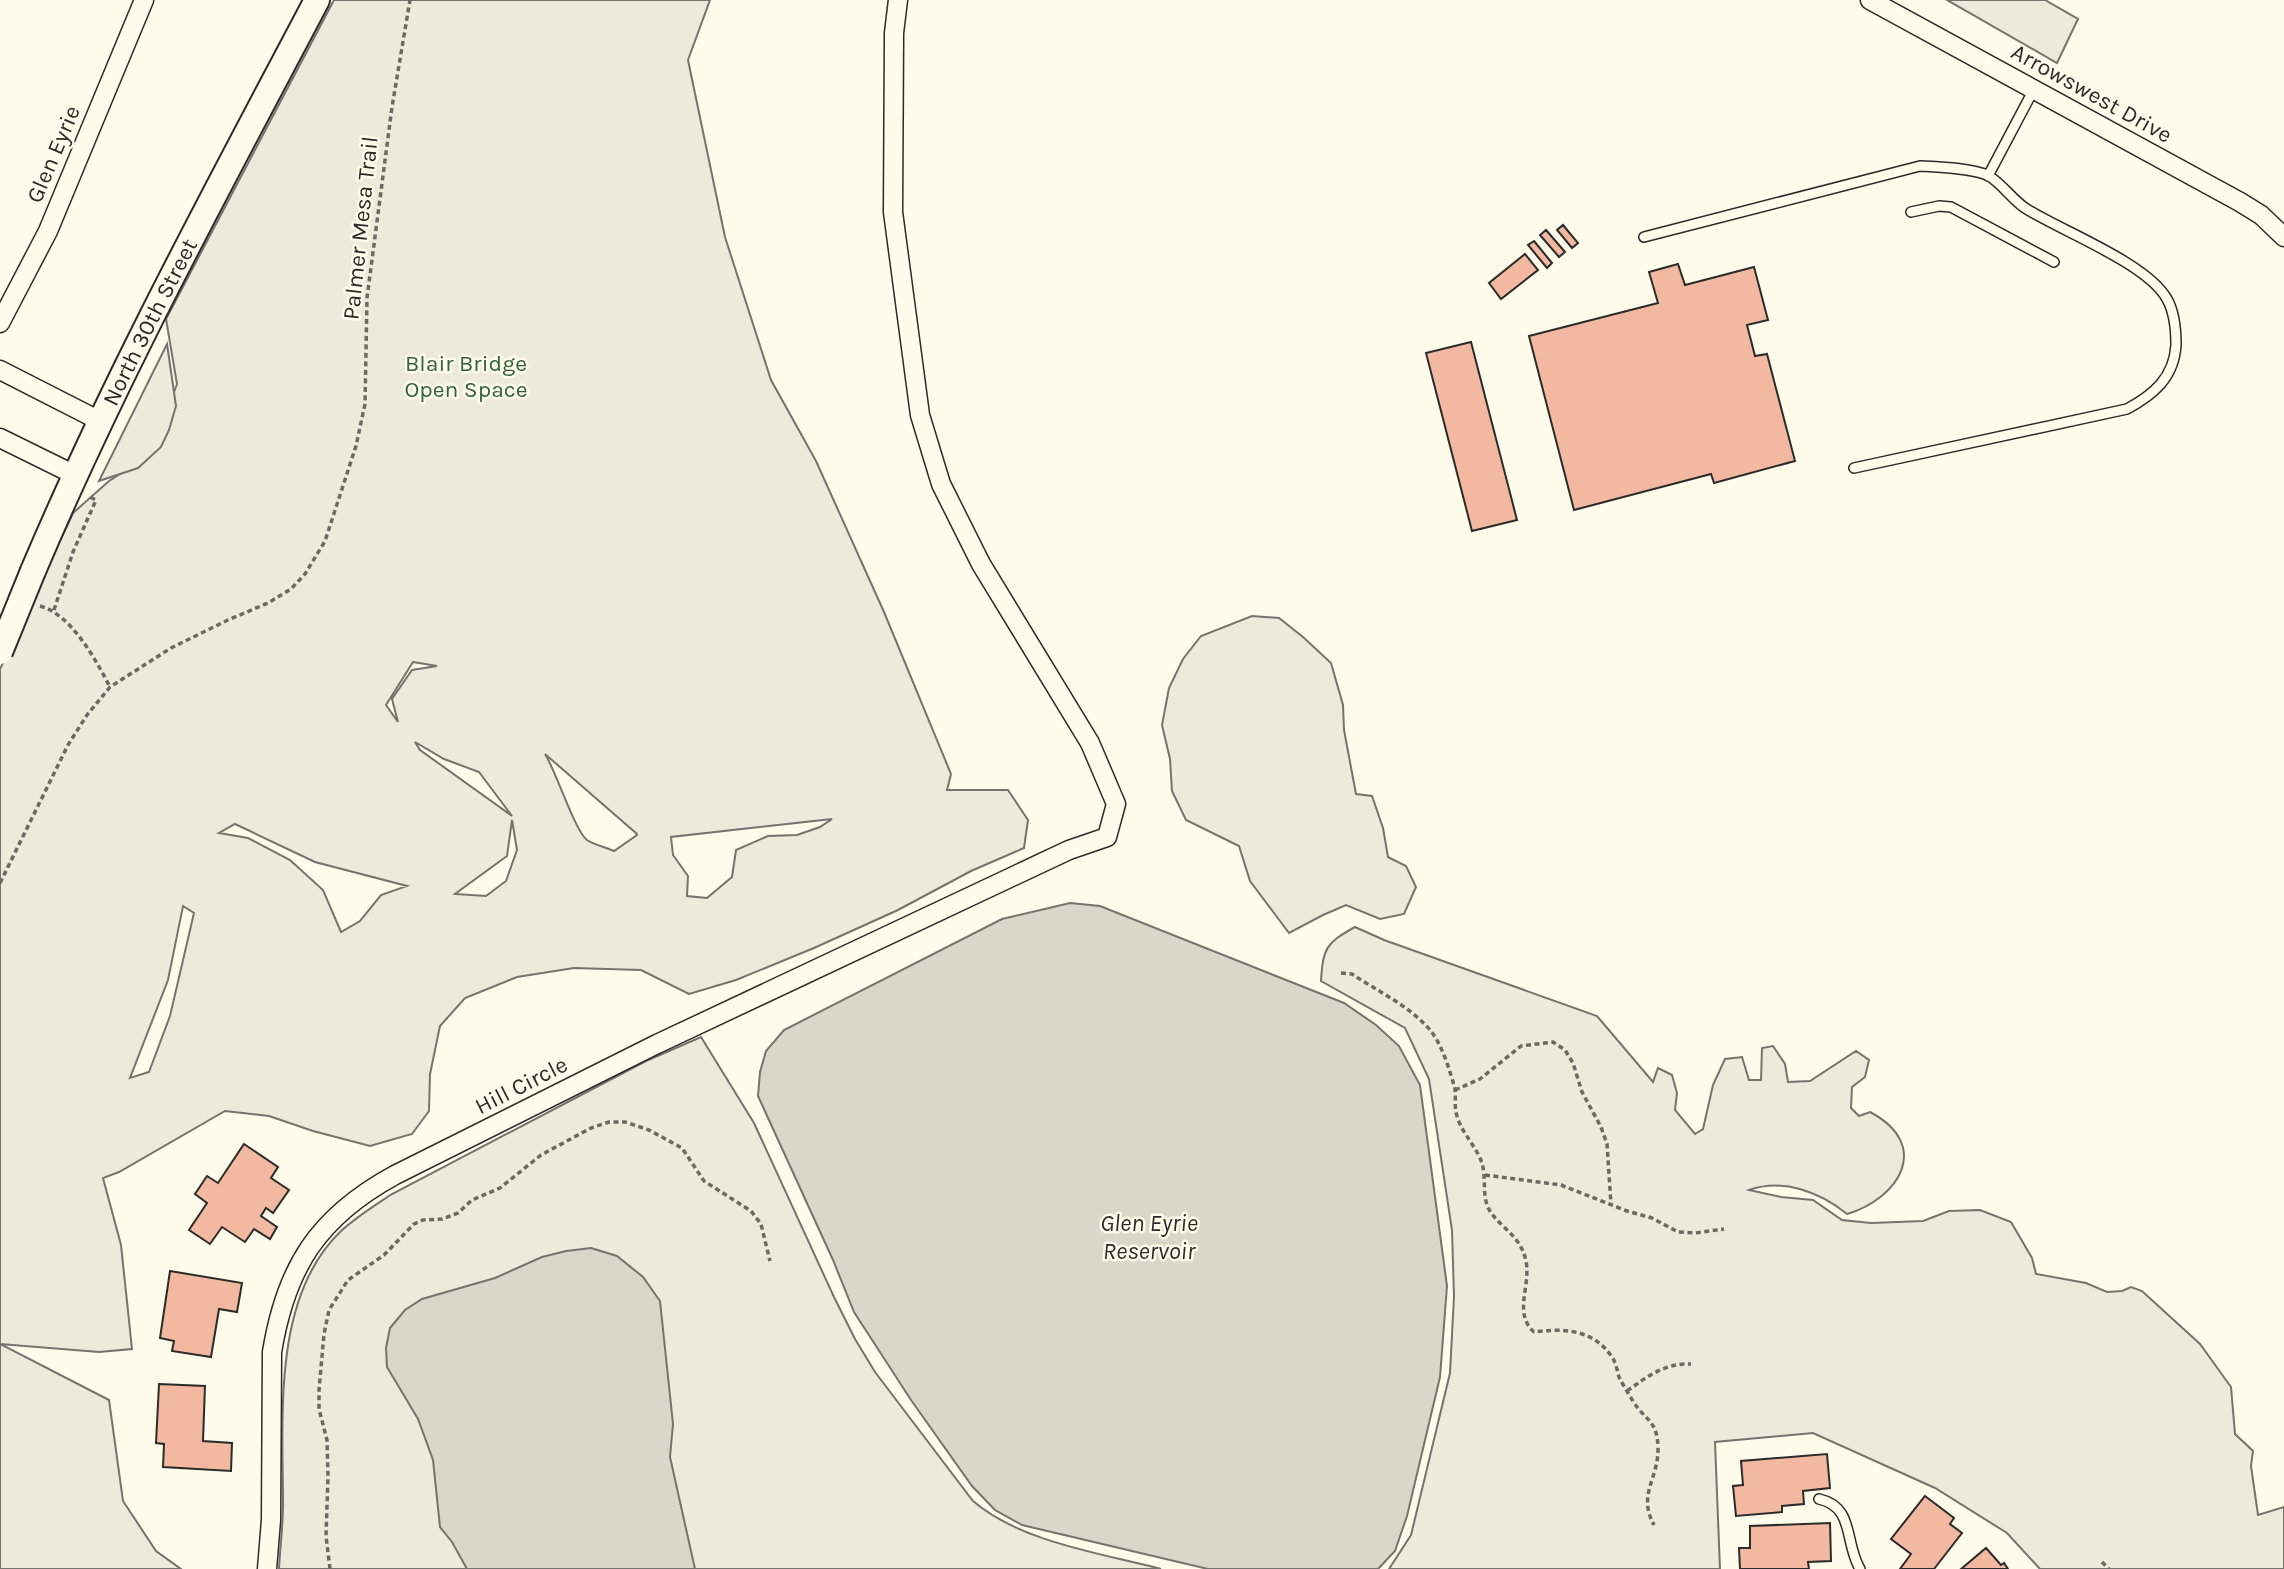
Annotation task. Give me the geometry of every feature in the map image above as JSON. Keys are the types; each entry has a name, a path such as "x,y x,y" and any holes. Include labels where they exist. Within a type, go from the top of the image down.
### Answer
{"main road":[{"name":"North 30th Street","path":"0,652 72,480 100,421 317,0"}],"street":[{"name":"Glen Eyrie","path":"0,323 48,231 144,0"},
{"name":"Hill Circle","path":"267,1569 271,1520 272,1352 277,1325 282,1302 304,1256 342,1210 363,1192 395,1175 645,1050 1069,850 1107,837 1116,804 1090,743 975,552 941,484 920,415 893,212 894,33 898,0"},
{"name":"Arrowswest Drive","path":"1870,0 2240,202 2261,215 2284,237"},
{"path":"0,370 100,421"},
{"path":"0,438 72,480"}],"lane":[{"path":"1988,176 2034,89"},
{"path":"1644,237 1920,166 1949,167 1988,176 2023,207 2137,269 2155,284 2167,299 2177,327 2175,354 2166,377 2150,397 2127,409 1854,468"},
{"path":"1911,212 1939,206 1951,207 2054,262"},
{"path":"1819,1499 1832,1502 1841,1510 1853,1557 1860,1569"}],"path":[{"name":"Palmer Mesa Trail","path":"110,687 171,648 268,603 291,589 305,574 325,541 356,446 365,404 368,285 392,107 410,0"},
{"path":"0,883 68,745 87,715 110,687 97,662 54,610 73,552 96,500 72,480"},
{"path":"1341,973 1352,974 1410,1012 1431,1031 1443,1054 1455,1090 1456,1115 1480,1158 1485,1175 1488,1208 1520,1242 1527,1263 1522,1310 1527,1326 1534,1332 1559,1328 1582,1334 1602,1345 1614,1359 1635,1405 1654,1424 1658,1448 1646,1500 1648,1515 1654,1525"},
{"path":"1455,1090 1480,1079 1521,1045 1553,1042 1565,1050 1573,1063 1581,1092 1601,1127 1607,1144 1611,1205"},
{"path":"330,1569 326,1536 327,1440 319,1400 324,1334 329,1310 348,1280 384,1255 414,1224 458,1213 472,1200 500,1188 541,1155 592,1128 609,1122 625,1122 649,1130 682,1148 704,1181 751,1211 761,1224 770,1261"},
{"path":"1485,1175 1560,1185 1652,1218 1678,1232 1695,1233 1724,1229"},
{"path":"1627,1391 1663,1367 1677,1363 1691,1364"},
{"path":"2102,1562 2109,1569"}],"green space":[{"name":"Blair Bridge Open Space","path":"334,0 710,0 688,60 725,237 771,380 816,461 884,612 951,774 947,790 1008,790 1028,820 1024,848 814,948 736,980 689,994 641,970 574,968 517,977 465,998 440,1026 430,1074 429,1111 412,1134 370,1146 269,1116 225,1111 119,1172 103,1178 121,1245 132,1349 99,1352 0,1344 0,669 73,513 109,481 151,454 177,384 166,319","holes":["413,662 437,666 412,670 392,699 398,722 386,705","415,742 444,759 479,772 512,816 420,750","545,754 637,835 614,851 587,840 577,825","832,819 820,827 797,835 768,836 736,850 732,877 707,898 687,896 688,876 673,855 671,837","512,820 517,850 506,881 486,896 455,894 507,856","235,824 315,862 407,886 381,895 360,921 341,932 323,890 290,860 248,838 219,833","183,906 194,913 170,1016 149,1072 130,1078 168,980"]},
{"path":"1252,616 1279,618 1331,663 1343,705 1344,730 1356,794 1372,796 1383,828 1388,857 1406,866 1416,887 1404,914 1380,919 1346,905 1289,933 1250,881 1239,846 1186,820 1172,791 1170,759 1162,725 1169,688 1183,659 1201,636"},
{"path":"1355,927 1384,940 1597,1016 1653,1082 1658,1068 1672,1075 1677,1093 1675,1110 1695,1134 1703,1129 1713,1085 1725,1059 1742,1057 1749,1080 1761,1080 1762,1048 1773,1046 1785,1064 1788,1082 1810,1081 1856,1051 1869,1060 1865,1077 1852,1087 1851,1108 1859,1116 1870,1112 1889,1125 1900,1140 1904,1155 1902,1169 1894,1183 1882,1196 1847,1214 1825,1199 1801,1189 1775,1186 1749,1190 1813,1200 1842,1220 1871,1223 1923,1221 1949,1211 1980,1210 2011,1222 2032,1258 2036,1274 2086,1283 2107,1292 2131,1287 2142,1291 2200,1344 2231,1387 2235,1434 2253,1451 2251,1466 2258,1515 2284,1507 2284,1569 2040,1569 2007,1533 1935,1488 1813,1433 1715,1442 1720,1569 1389,1569 1411,1535 1450,1373 1454,1296 1452,1230 1429,1079 1405,1028 1321,981 1323,961 1328,948 1332,942"},
{"path":"701,1037 754,1123 855,1339 875,1372 973,1501 992,1515 1037,1536 1161,1569 279,1569 283,1513 282,1435 286,1361 292,1324 302,1290 318,1259 340,1232 392,1194 646,1061"},
{"path":"0,1344 109,1400 123,1501 156,1551 181,1569 0,1569"}],"shaded area":[{"path":"1947,0 2045,0 2078,19 2057,63"},
{"path":"167,344 176,406 161,447 138,468 99,481"}],"water":[{"name":"Glen Eyrie Reservoir","path":"1070,903 1100,906 1344,1003 1376,1025 1399,1046 1420,1085 1447,1286 1440,1377 1407,1516 1395,1551 1378,1569 1208,1569 1022,1525 995,1510 972,1486 911,1400 854,1312 758,1096 760,1072 766,1051 784,1030 1002,919"},
{"path":"591,1248 617,1256 643,1277 660,1301 673,1424 670,1457 695,1569 467,1569 440,1527 433,1460 418,1419 387,1367 386,1348 390,1328 405,1310 422,1299 495,1278 542,1257"}],"building":[{"path":"1563,225 1578,243 1572,248 1557,230"},
{"path":"1546,230 1565,252 1559,257 1540,235"},
{"path":"1534,241 1552,263 1547,268 1528,245"},
{"path":"1525,254 1538,270 1501,299 1489,283"},
{"path":"1678,264 1685,285 1754,267 1768,320 1747,325 1755,356 1767,354 1795,461 1714,483 1711,474 1574,510 1529,336 1658,303 1649,272"},
{"path":"1471,342 1517,520 1472,531 1426,353"},
{"path":"244,1144 278,1167 271,1178 289,1190 273,1213 266,1208 261,1216 277,1227 270,1239 254,1229 245,1242 222,1227 210,1244 189,1230 207,1203 195,1194 207,1176 218,1183"},
{"path":"170,1271 242,1283 237,1312 219,1309 211,1357 172,1351 174,1341 160,1338"},
{"path":"159,1384 205,1386 203,1441 232,1443 231,1471 163,1467 164,1444 156,1443"},
{"path":"1827,1454 1830,1488 1803,1491 1804,1504 1782,1506 1782,1512 1736,1516 1733,1486 1743,1485 1741,1461"},
{"path":"1925,1496 1954,1518 1950,1524 1962,1533 1934,1569 1900,1569 1911,1554 1891,1539"},
{"path":"1830,1523 1831,1561 1808,1562 1809,1569 1740,1569 1739,1548 1750,1548 1750,1526"},
{"path":"1986,1548 2008,1569 1961,1569"}]}
